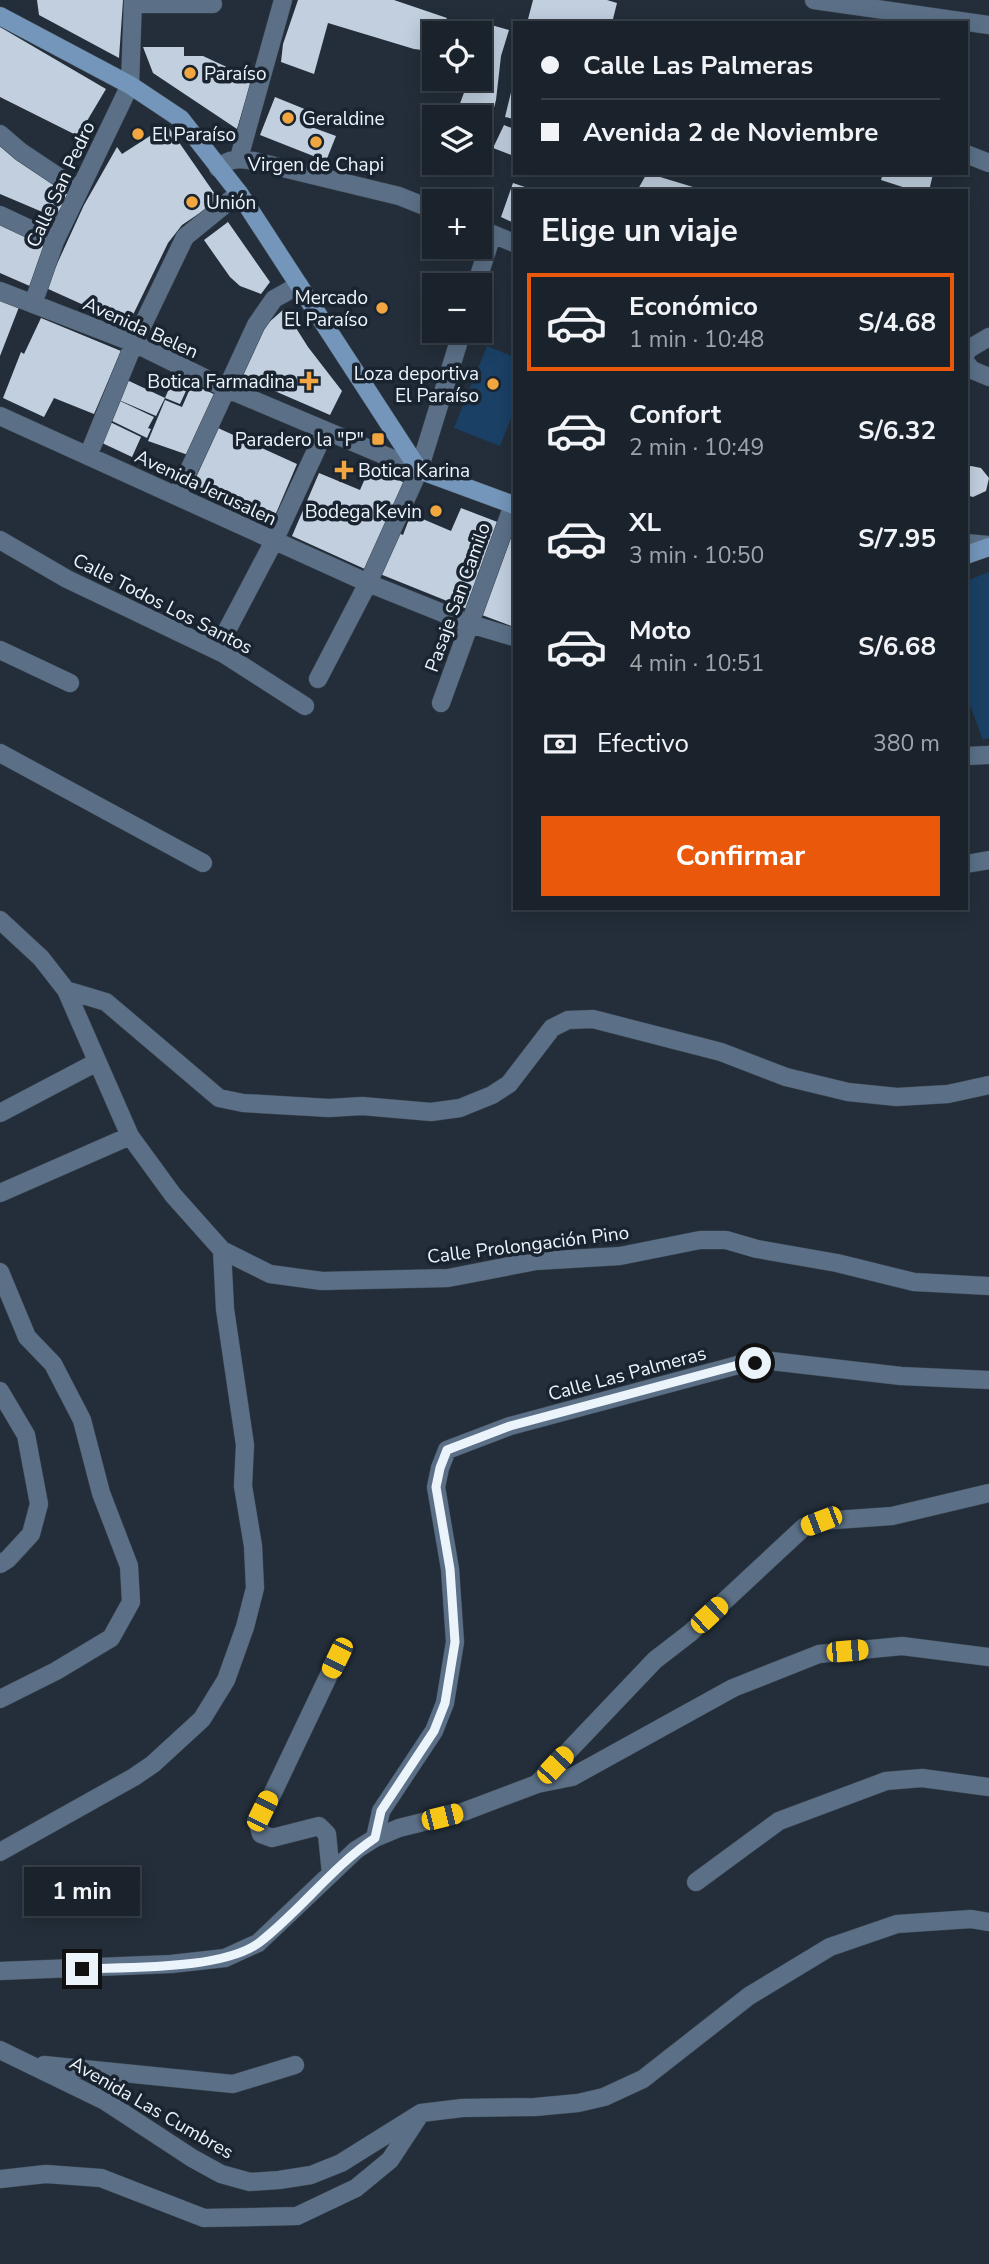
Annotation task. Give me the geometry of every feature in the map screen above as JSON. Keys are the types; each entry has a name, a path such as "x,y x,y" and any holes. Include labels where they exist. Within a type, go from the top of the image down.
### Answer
{"street":[{"path":"239,158 283,0"},
{"path":"814,0 946,21"},
{"path":"130,85 133,2 213,4"},
{"path":"0,16 130,85 180,119 239,193 419,470 513,505"},
{"path":"968,23 989,25"},
{"name":"Calle San Pedro","path":"33,304 55,241 130,85"},
{"path":"0,134 21,152 78,190"},
{"path":"968,154 989,163"},
{"path":"218,168 225,162 239,158 399,196 422,205"},
{"path":"88,456 134,343 185,237 239,193"},
{"path":"0,215 55,241"},
{"path":"492,234 513,243"},
{"path":"177,496 256,325 274,299 299,285"},
{"name":"Avenida Belen","path":"0,291 134,343 225,388 419,470"},
{"path":"968,349 989,337"},
{"path":"318,679 368,583 419,470 458,343"},
{"path":"968,365 972,370 989,377"},
{"name":"Avenida Jerusalen","path":"0,416 368,583 470,624 513,637"},
{"path":"225,634 274,541 325,431"},
{"name":"Pasaje San Camilo","path":"441,704 513,508"},
{"name":"Calle Todos Los Santos","path":"0,540 67,579 224,654 304,706"},
{"path":"968,543 989,546"},
{"path":"968,554 989,546"},
{"path":"0,650 70,683"},
{"path":"0,753 203,863"},
{"path":"968,756 989,755"},
{"path":"968,864 989,860"},
{"name":"Calle Prolongación Pino","path":"0,920 41,958 66,990 130,1136 173,1195 222,1250 270,1274 323,1281 448,1278 536,1261 620,1256 700,1240 726,1240 914,1282 989,1286"},
{"path":"66,990 106,1002 219,1098 243,1103 328,1108 362,1106 431,1112 460,1108 492,1095 509,1084 552,1028 568,1020 593,1019 721,1052 786,1077 848,1092 897,1097 948,1094 989,1085"},
{"path":"0,1113 97,1062"},
{"path":"0,1193 130,1136"},
{"path":"0,1852 134,1777 153,1763 202,1719 226,1680 245,1627 255,1588 253,1546 243,1486 245,1445 225,1309 222,1250"},
{"path":"0,1272 27,1337 53,1364 82,1420 101,1493 129,1566 131,1602 111,1638 56,1671 0,1699"},
{"name":"Calle Las Palmeras","path":"375,1838 381,1811 434,1731 445,1703 455,1642 450,1569 436,1487 447,1450 510,1426 738,1365 771,1361 901,1376 989,1380"},
{"path":"0,1391 26,1435 39,1504 31,1534 0,1564"},
{"path":"537,1784 654,1660 690,1633 804,1527 821,1521 892,1516 989,1493"},
{"path":"0,1971 107,1968 225,1958 258,1943 356,1850 375,1838 399,1828 463,1812 537,1784 572,1777 733,1688 819,1654 902,1646 989,1657"},
{"path":"331,1874 327,1833 319,1826 272,1838 261,1833 258,1824 337,1658"},
{"path":"696,1882 779,1821 886,1781 922,1778 989,1787"},
{"name":"Avenida Las Cumbres","path":"0,2050 105,2101 221,2174 250,2182 279,2180 311,2175 341,2163 421,2113 462,2108 535,2107 578,2103 604,2097 643,2079 749,1996 830,1947 897,1924 971,1919 989,1922"},
{"path":"30,2063 233,2084 295,2065"},
{"path":"0,2179 46,2174 101,2178 204,2218 297,2216 356,2188 390,2160 421,2113"}],"shaded area":[{"name":"Loza deportiva El Paraíso","path":"487,346 513,357 513,414 500,446 454,428"},
{"path":"989,572 989,738 983,740 968,699 968,580"}],"building":[{"path":"37,0 123,0 119,58 39,15"},
{"path":"298,0 394,0 447,18 445,21 422,21 422,50 328,23 314,74 281,62 283,44"},
{"path":"533,0 607,0 617,3 612,21 528,21"},
{"path":"492,25 509,30 501,56 492,115 492,105 459,105 465,91 492,91"},
{"path":"0,27 106,89 78,136 0,97"},
{"path":"143,47 184,47 184,56 203,56 253,76 237,129 153,73"},
{"path":"513,84 513,119 505,117"},
{"name":"Geraldine","path":"275,97 312,112 306,125 336,136 326,161 260,135"},
{"path":"167,125 219,200 182,225 168,243 128,325 46,288 84,205 117,147 122,154"},
{"path":"504,125 513,129 513,156 493,148"},
{"path":"0,138 73,191 59,219 0,194"},
{"path":"646,175 654,175 698,189 638,189"},
{"path":"882,175 933,175 929,189 909,189 881,180"},
{"path":"513,183 531,189 513,189 513,223 501,217"},
{"path":"0,216 50,240 32,287 0,273"},
{"path":"228,222 270,282 261,294 240,286 230,277 204,240"},
{"path":"0,297 19,307 0,356"},
{"path":"284,309 308,347 342,391 330,415 238,375 259,331"},
{"path":"41,318 121,351 94,414 54,398 44,417 3,398 21,352 24,354"},
{"path":"174,377 190,382 180,404 165,398"},
{"path":"127,380 165,398 156,416 119,400"},
{"path":"192,384 218,396 191,456 148,441 165,400 182,407"},
{"path":"118,400 154,417 148,428 151,429 147,438 108,419"},
{"path":"108,421 141,437 132,457 100,442"},
{"path":"218,428 297,464 271,525 191,488"},
{"path":"370,467 405,483 367,570 292,536 319,473 360,490"},
{"path":"968,467 981,468 989,478 986,491 973,497 968,496"},
{"path":"461,508 500,523 467,609 380,574 398,533 403,535 411,514 451,531"},
{"path":"513,532 513,627 482,615"}],"place":[{"name":"Paraíso","path":"190,73"},
{"name":"Geraldine","path":"288,118"},
{"name":"El Paraíso","path":"138,134"},
{"name":"Virgen de Chapi","path":"316,142"},
{"name":"Unión","path":"192,202"},
{"name":"Mercado El Paraíso","path":"382,308"},
{"name":"Botica Farmadina","path":"309,381"},
{"name":"Loza deportiva El Paraíso","path":"493,384"},
{"name":"Paradero la \"P\"","path":"378,439"},
{"name":"Botica Karina","path":"344,470"},
{"name":"Bodega Kevin","path":"436,511"}],"route":[{"path":"82,1969 225,1958 258,1943 356,1850 375,1838 381,1811 434,1731 445,1703 455,1642 450,1569 436,1487 447,1450 510,1426 738,1365 755,1363"}]}
